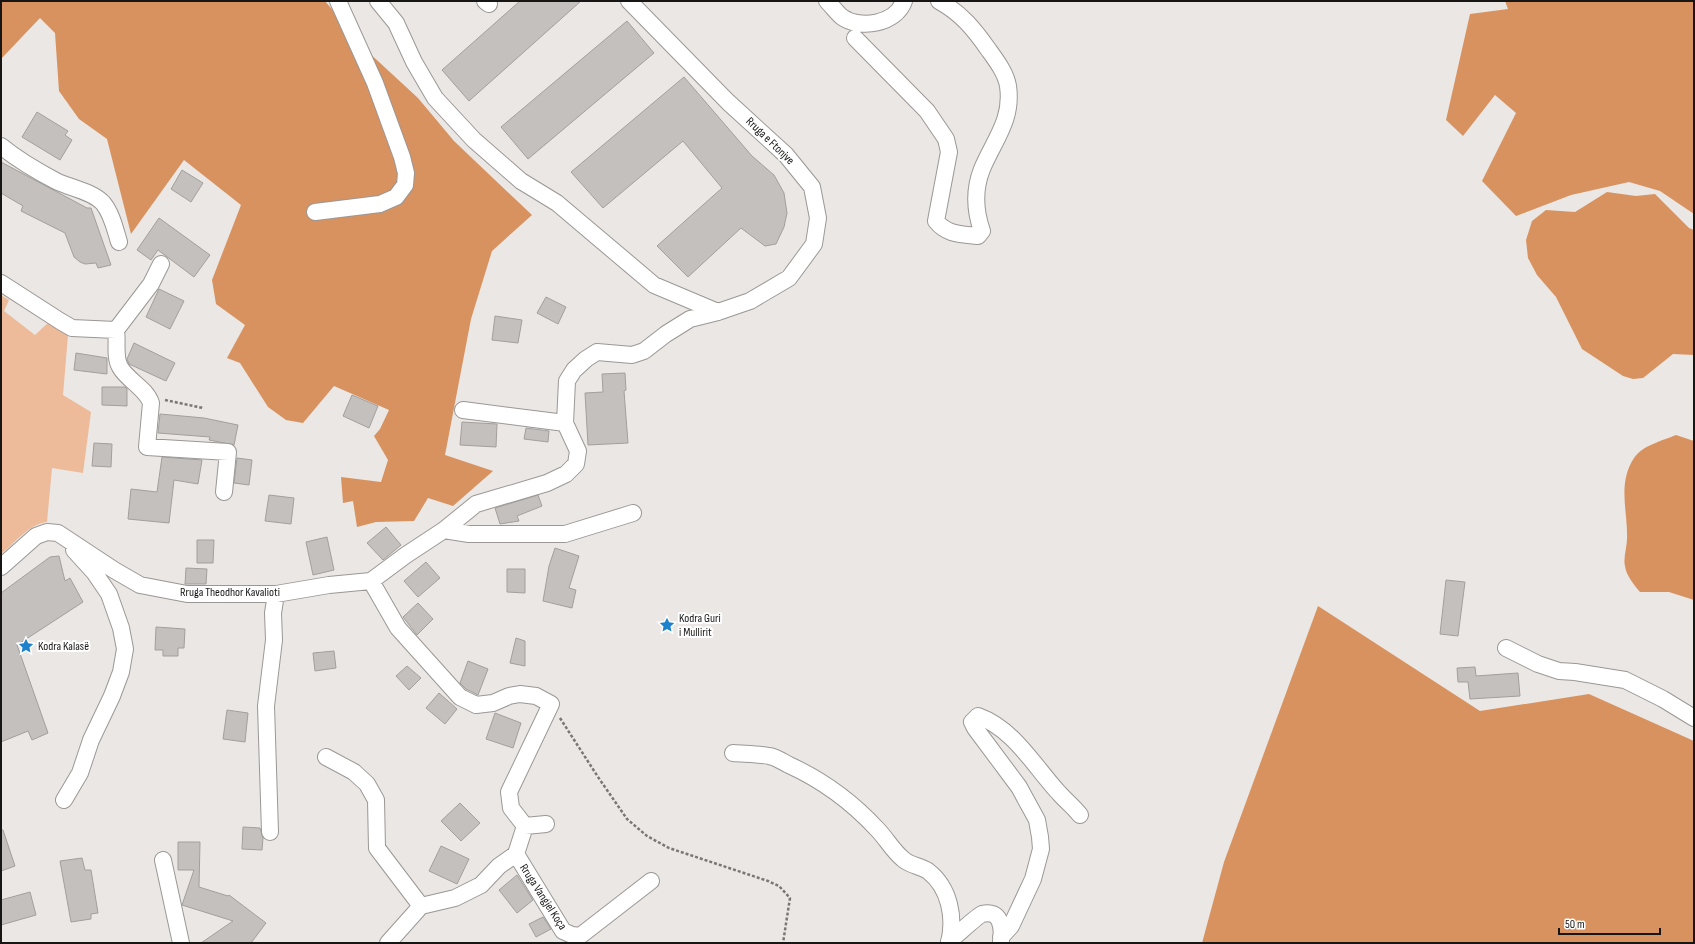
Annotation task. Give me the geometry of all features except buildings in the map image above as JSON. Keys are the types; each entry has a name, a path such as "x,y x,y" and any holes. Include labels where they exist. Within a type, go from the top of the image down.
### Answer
{"street":[{"path":"316,212 380,204 396,197 405,185 406,173 402,157 375,83 338,1"},
{"path":"378,1 396,23 414,62 435,98 474,140 521,181 556,203 654,285 718,312"},
{"name":"Rruga e Ftonjve","path":"565,424 567,381 574,370 586,360 597,352 632,355 644,350 690,319 718,312 750,301 789,278 814,244 818,218 812,187 786,155 728,102 629,1"},
{"path":"827,1 843,17 858,24 879,22 891,16 902,7 904,1"},
{"path":"854,38 927,111 946,139 949,152 936,221 943,230 978,236 982,231 977,216 976,193 982,169 999,138 1008,113 1008,86 1000,66 978,36 955,10 939,1"},
{"path":"1,146 36,170 75,189 90,193 102,202 108,211 119,242"},
{"path":"161,264 151,284 116,330 119,366 126,375 149,397 150,403 147,447 228,452 224,492"},
{"path":"1,283 60,322 72,328 116,330"},
{"path":"463,410 565,424 578,451 576,464 566,474 547,483 476,504 444,530 406,555 371,581 398,628 460,697 476,705 493,703 509,696 520,694 536,696 551,704 509,792 510,808 526,826 546,824"},
{"path":"444,530 469,534 565,534 633,513"},
{"path":"1,567 36,536 47,532 58,533 94,572 109,594 121,628 125,649 120,672 112,696 91,740 80,773 64,800"},
{"name":"Rruga Theodhor Kavalioti","path":"58,533 114,570 140,584 187,594 276,594 329,585 371,581"},
{"path":"270,832 266,706 274,640 273,613 276,594"},
{"path":"1506,648 1538,664 1560,671 1625,680 1663,698 1694,718"},
{"path":"1001,940 1010,926 1033,879 1041,849 1040,836 1037,820 1023,794 995,754 979,736 972,722 978,716 998,726 1030,757 1059,793 1072,804 1080,815"},
{"path":"733,753 770,756 800,770 841,795 855,806 885,837 904,860 928,871 936,880 948,898 950,905 952,932 949,942"},
{"path":"326,757 354,772 367,784 376,800 377,848 421,906 388,943"},
{"name":"Rruga Vangjel Koça","path":"421,906 455,898 481,885 499,866 516,854 526,826"},
{"name":"Rruga Vangjel Koça","path":"516,854 563,931 572,936 580,936 651,882"},
{"path":"163,860 181,943"},
{"path":"949,942 981,914 991,914 997,917 1002,925 1001,940"}],"path":[{"path":"149,397 203,408"},
{"path":"551,704 627,818 647,836 669,848 780,886 790,898 783,943"}],"shaded area":[{"path":"1,1 325,1 366,50 418,98 454,141 532,215 492,251 471,319 445,455 493,471 453,506 428,498 414,521 376,522 357,527 353,501 343,503 341,477 381,482 388,460 374,436 380,429 389,410 334,386 303,423 286,420 268,407 240,363 227,358 245,325 216,304 212,280 241,205 184,160 131,234 107,139 79,119 59,91 55,33 40,18 1,59"},
{"path":"1505,1 1694,1 1694,214 1660,191 1629,182 1571,195 1516,216 1482,181 1516,113 1495,95 1463,136 1446,120 1470,14 1508,9"},
{"path":"1607,192 1636,196 1655,194 1689,228 1694,230 1694,355 1673,354 1643,378 1633,379 1623,376 1582,349 1556,297 1537,275 1528,258 1526,240 1532,221 1546,210 1575,212"},
{"path":"1,295 9,300 4,311 35,335 49,322 68,335 63,395 91,412 83,473 52,468 47,522 40,523 28,530 1,554"},
{"path":"1676,435 1694,441 1694,600 1669,592 1640,592 1629,576 1625,563 1627,529 1624,498 1626,478 1629,468 1634,458 1642,450"},
{"path":"1318,606 1480,711 1589,694 1694,741 1694,943 1202,943 1224,862"}],"place":[{"name":"Kodra Guri i Mullirit","path":"667,625"},
{"name":"Kodra Kalasë","path":"26,646"}]}
